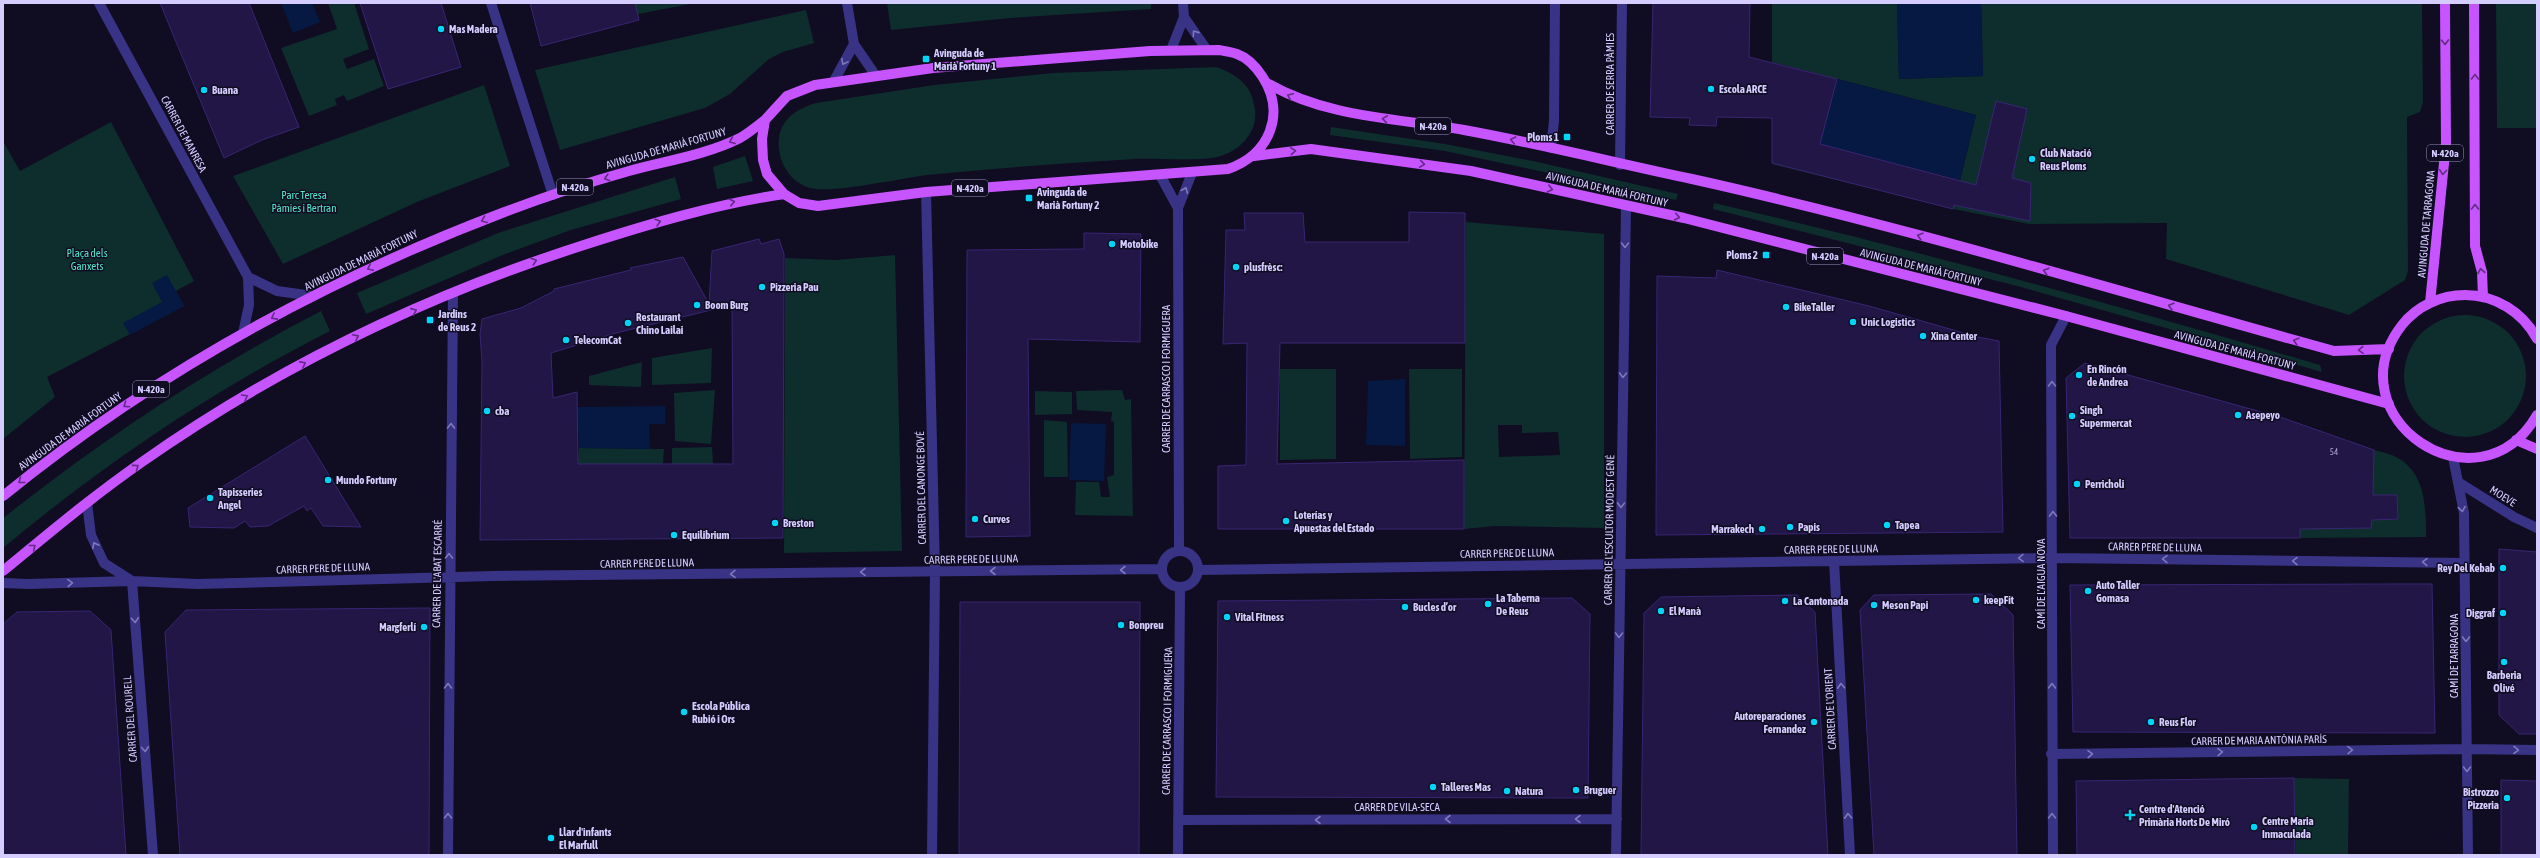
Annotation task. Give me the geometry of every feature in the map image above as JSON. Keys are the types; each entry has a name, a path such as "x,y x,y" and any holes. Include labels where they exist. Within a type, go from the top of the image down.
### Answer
{"main road":[{"name":"AVINGUDA DE TARRAGONA","path":"2430,303 2446,143 2444,3"},
{"name":"N-420a","path":"2474,3 2475,246 2482,272 2484,297"},
{"name":"N-420a","path":"1171,50 1207,50 1238,54 1254,65 1267,83 1273,102 1273,118 1268,138 1254,156 1244,163 1228,169 1192,173 926,192 818,206 799,202 784,194 768,174 763,160 762,139 765,120 787,96 800,90 834,81 933,68 1171,50"},
{"name":"N-420a","path":"1267,83 1291,97 1340,112 1462,130 1551,148 1874,223 2334,351 2389,349"},
{"name":"AVINGUDA DE MARIÀ FORTUNY","path":"3,496 75,440 124,406 243,333 313,296 427,242 586,184 717,147 741,137 765,120"},
{"name":"AVINGUDA DE MARIÀ FORTUNY","path":"1254,156 1311,149 1471,171 1684,218 2066,316 2389,404"},
{"path":"3,571 87,503 167,445 273,380 356,337 453,293 528,263 694,212 784,194"},
{"path":"2537,339 2526,322 2513,311 2484,297 2451,296 2430,303 2405,322 2389,349 2384,381 2389,404 2399,424 2414,440 2432,451 2453,457 2470,458 2486,455 2516,440 2537,416"},
{"path":"2516,440 2537,449"}],"street":[{"name":"CARRER DE MANRESA","path":"99,3 248,277 249,305 243,333"},
{"path":"491,3 553,195"},
{"path":"847,3 854,44 876,76"},
{"path":"1171,50 1184,17 1183,3"},
{"path":"1551,148 1554,121 1555,3"},
{"name":"CARRER DE SERRA PÀMIES","path":"1620,165 1622,3"},
{"path":"1184,17 1207,50"},
{"path":"834,81 854,44"},
{"name":"CARRER DE CARRASCO I FORMIGUERA","path":"1179,550 1178,208 1192,173"},
{"name":"CARRER DE CARRASCO I FORMIGUERA","path":"1160,175 1178,208"},
{"name":"CARRER DEL CANONGE BOVÉ","path":"926,192 935,571 932,855"},
{"name":"CARRER DE L'ESCULTOR MODEST GENÉ","path":"1616,855 1626,206"},
{"path":"248,277 277,291 313,296"},
{"name":"CARRER DE L'ABAT ESCARRÉ","path":"448,855 449,577 453,293"},
{"name":"CAMÍ DE L'AIGUA NOVA","path":"2053,855 2051,754 2054,558 2051,345 2066,316"},
{"name":"CAMÍ DE TARRAGONA","path":"2453,457 2464,513 2468,855"},
{"name":"MOEVE","path":"2458,482 2514,517 2537,528"},
{"path":"87,503 90,535 104,563 132,581"},
{"path":"1179,550 1193,556 1198,570 1192,583 1180,588 1168,583 1162,569 1166,557 1179,550"},
{"name":"CARRER PERE DE LLUNA","path":"1198,570 2054,558 2464,563"},
{"name":"CARRER DE L'ORIENT","path":"1834,561 1850,855"},
{"name":"CARRER PERE DE LLUNA","path":"3,583 28,584 132,581 197,584 449,577 1162,569"},
{"name":"CARRER DEL ROURELL","path":"132,581 153,855"},
{"name":"CARRER DE CARRASCO I FORMIGUERA","path":"1178,855 1180,588"},
{"name":"CARRER DE MARIA ANTÒNIA PARÍS","path":"2051,754 2467,749 2537,750"},
{"name":"CARRER DE VILA-SECA","path":"1178,820 1617,819"}],"green space":[{"path":"328,3 354,3 369,49 343,59 347,69 374,59 384,86 347,101 344,95 335,99 337,105 309,116 281,48 337,29"},
{"path":"635,3 696,3 638,14"},
{"path":"887,3 1151,3 1151,9 1010,18 891,30"},
{"path":"1772,3 1897,3 1899,79 1983,76 1981,3 2422,3 2423,102 2420,112 2407,117 2408,271 2405,280 2349,315 2166,259 2167,223 2029,224 1953,209 1976,115 1772,62"},
{"path":"2496,3 2537,3 2537,128 2497,128"},
{"path":"806,10 814,43 783,52 769,59 730,94 705,108 560,150 535,70"},
{"path":"1216,67 1224,70 1243,82 1251,94 1255,110 1255,118 1254,125 1247,139 1228,153 1213,158 1135,159 1006,168 928,175 850,187 820,189 810,188 794,179 783,164 780,155 779,136 785,122 792,114 806,106 816,103 934,85 1053,73"},
{"name":"Parc Teresa Pàmies i Bertran","path":"484,85 510,166 417,202 283,264 233,176"},
{"name":"Plaça dels Ganxets","path":"111,122 194,281 176,291 184,306 47,377 55,397 3,439 3,141 20,171"},
{"path":"1331,127 1445,144 1533,161 1678,194 1676,200 1445,151 1330,135"},
{"path":"745,156 753,181 717,189 713,167"},
{"path":"1772,163 1953,209 1772,164"},
{"path":"675,177 681,199 571,230 505,254 366,314 357,293 498,233"},
{"path":"1714,203 1942,259 2094,300 2320,365 2322,372 2017,286 1713,209"},
{"path":"1466,222 1604,234 1604,528 1495,526 1464,529","holes":["1498,425 1522,425 1522,433 1558,432 1560,455 1499,457"]},
{"path":"895,255 902,551 784,553 785,258 836,260"},
{"path":"321,311 330,331 243,378 160,430 41,517 3,548 3,518 41,488 157,407 237,357"},
{"path":"2465,315 2477,316 2488,320 2499,325 2508,333 2516,342 2521,353 2525,364 2525,388 2521,399 2516,410 2508,419 2499,427 2488,432 2477,436 2465,437 2453,436 2442,432 2431,427 2422,419 2414,410 2409,399 2405,388 2404,376 2405,364 2409,353 2414,342 2422,333 2431,325 2442,320 2453,316"},
{"path":"712,348 711,383 652,385 652,358"},
{"path":"642,362 641,387 589,385 589,376"},
{"path":"1280,369 1336,369 1336,459 1280,460"},
{"path":"1409,369 1462,369 1462,457 1410,459"},
{"path":"715,390 711,444 675,441 674,393"},
{"path":"1122,390 1125,400 1131,399 1133,516 1075,515 1076,482 1099,482 1101,497 1110,497 1107,477 1114,475 1114,422 1111,421 1112,412 1077,410 1076,391"},
{"path":"1035,391 1072,392 1072,414 1035,415"},
{"path":"1044,420 1067,422 1068,477 1044,477"},
{"path":"712,447 713,464 672,464 672,448"},
{"path":"579,448 664,449 663,464 578,464"},
{"path":"2374,450 2398,458 2414,473 2419,483 2425,504 2426,537 2300,538 2299,513 2373,480"},
{"path":"2294,778 2349,779 2348,855 2296,855"}],"water":[{"path":"281,3 312,3 320,22 293,33"},
{"path":"1897,3 1981,3 1983,76 1899,79"},
{"path":"1837,79 1976,115 1960,180 1820,144"},
{"path":"167,275 184,306 130,335 123,323 162,302 152,283"},
{"path":"1405,379 1405,446 1366,445 1368,381"},
{"path":"665,406 665,424 649,424 650,449 579,448 577,407"},
{"path":"1071,423 1106,424 1104,481 1069,480"}],"building":[{"path":"160,3 249,3 299,127 262,140 224,158"},
{"path":"360,3 441,3 461,67 388,89"},
{"path":"530,3 635,3 639,20 541,46"},
{"path":"1653,3 1750,3 1749,57 1837,79 1820,144 1976,185 1996,101 2027,109 2012,178 2031,183 2030,221 1954,205 1953,209 1772,163 1772,118 1717,117 1716,126 1689,125 1690,118 1650,117"},
{"path":"1409,212 1465,213 1465,343 1280,343 1277,464 1464,460 1464,529 1218,529 1218,466 1246,465 1247,343 1223,344 1226,230 1245,230 1244,213 1303,213 1305,242 1409,242"},
{"path":"1084,233 1141,234 1140,342 1028,339 1030,536 966,537 967,250 1084,249"},
{"path":"759,239 761,244 779,239 784,254 783,538 480,540 482,361 480,334 482,319 521,308 554,291 554,289 631,270 630,268 683,257 709,304 712,251","holes":["732,305 733,464 578,464 577,392 553,398 551,353 616,333"]},
{"path":"1717,270 1869,306 1978,337 1999,341 2003,532 1656,535 1657,276 1716,278"},
{"path":"2085,363 2283,418 2374,450 2373,495 2397,495 2398,519 2372,520 2371,528 2300,529 2300,538 2070,538 2066,378"},
{"path":"305,436 361,527 323,526 311,508 307,511 304,506 268,526 250,527 245,521 234,528 190,527 188,508"},
{"path":"2499,549 2537,552 2537,734 2519,734 2499,715"},
{"path":"2432,584 2435,733 2073,732 2070,585"},
{"path":"1991,594 2013,615 2017,855 1874,855 1860,610 1874,595"},
{"path":"1797,595 1815,612 1828,855 1641,855 1644,613 1661,597"},
{"path":"1572,598 1590,614 1588,798 1216,797 1218,601"},
{"path":"960,602 1140,602 1139,855 959,855"},
{"path":"430,608 429,855 180,855 165,632 186,610"},
{"path":"90,611 111,630 126,855 3,855 3,624 17,612"},
{"path":"2294,778 2295,855 2077,855 2076,781"},
{"path":"2501,780 2537,781 2537,855 2501,855"}],"place":[{"name":"Mas Madera","path":"441,29"},
{"name":"Avinguda de Marià Fortuny 1","path":"926,59"},
{"name":"Escola ARCE","path":"1711,89"},
{"name":"Buana","path":"204,90"},
{"name":"Ploms 1","path":"1567,137"},
{"name":"Club Natació Reus Ploms","path":"2032,159"},
{"name":"Avinguda de Marià Fortuny 2","path":"1029,198"},
{"name":"Motobike","path":"1112,244"},
{"name":"Ploms 2","path":"1766,255"},
{"name":"plusfrèsc:","path":"1236,267"},
{"name":"Pizzeria Pau","path":"762,287"},
{"name":"Boom Burg","path":"697,305"},
{"name":"BikeTaller","path":"1786,307"},
{"name":"Jardins de Reus 2","path":"430,320"},
{"name":"Unic Logistics","path":"1853,322"},
{"name":"Restaurant Chino Lailai","path":"628,323"},
{"name":"Xina Center","path":"1923,336"},
{"name":"TelecomCat","path":"566,340"},
{"name":"En Rincón de Andrea","path":"2079,375"},
{"name":"cba","path":"487,411"},
{"name":"Asepeyo","path":"2238,415"},
{"name":"Singh Supermercat","path":"2072,416"},
{"name":"Mundo Fortuny","path":"328,480"},
{"name":"Perricholi","path":"2077,484"},
{"name":"Tapisseries Angel","path":"210,498"},
{"name":"Curves","path":"975,519"},
{"name":"Loterías y Apuestas del Estado","path":"1286,521"},
{"name":"Breston","path":"775,523"},
{"name":"Tapea","path":"1887,525"},
{"name":"Papis","path":"1790,527"},
{"name":"Marrakech","path":"1762,529"},
{"name":"Equilibrium","path":"674,535"},
{"name":"Rey Del Kebab","path":"2503,568"},
{"name":"Auto Taller Gomasa","path":"2088,591"},
{"name":"keepFit","path":"1976,600"},
{"name":"La Cantonada","path":"1785,601"},
{"name":"La Taberna De Reus","path":"1488,604"},
{"name":"Meson Papi","path":"1874,605"},
{"name":"Bucles d’or","path":"1405,607"},
{"name":"El Manà","path":"1661,611"},
{"name":"Diggraf","path":"2503,613"},
{"name":"Vital Fitness","path":"1227,617"},
{"name":"Bonpreu","path":"1121,625"},
{"name":"Margferlí","path":"424,627"},
{"name":"Barberia Olivé","path":"2504,662"},
{"name":"Escola Pública Rubió i Ors","path":"684,712"},
{"name":"Autoreparaciones Fernandez","path":"1814,722"},
{"name":"Reus Flor","path":"2151,722"},
{"name":"Talleres Mas","path":"1433,787"},
{"name":"Bruguer","path":"1576,790"},
{"name":"Natura","path":"1507,791"},
{"name":"Bistrozzo Pizzeria","path":"2507,798"},
{"name":"Centre d'Atenció Primària Horts De Miró","path":"2130,815"},
{"name":"Centre Maria Inmaculada","path":"2254,827"},
{"name":"Llar d'infants El Marfull","path":"551,838"}]}
